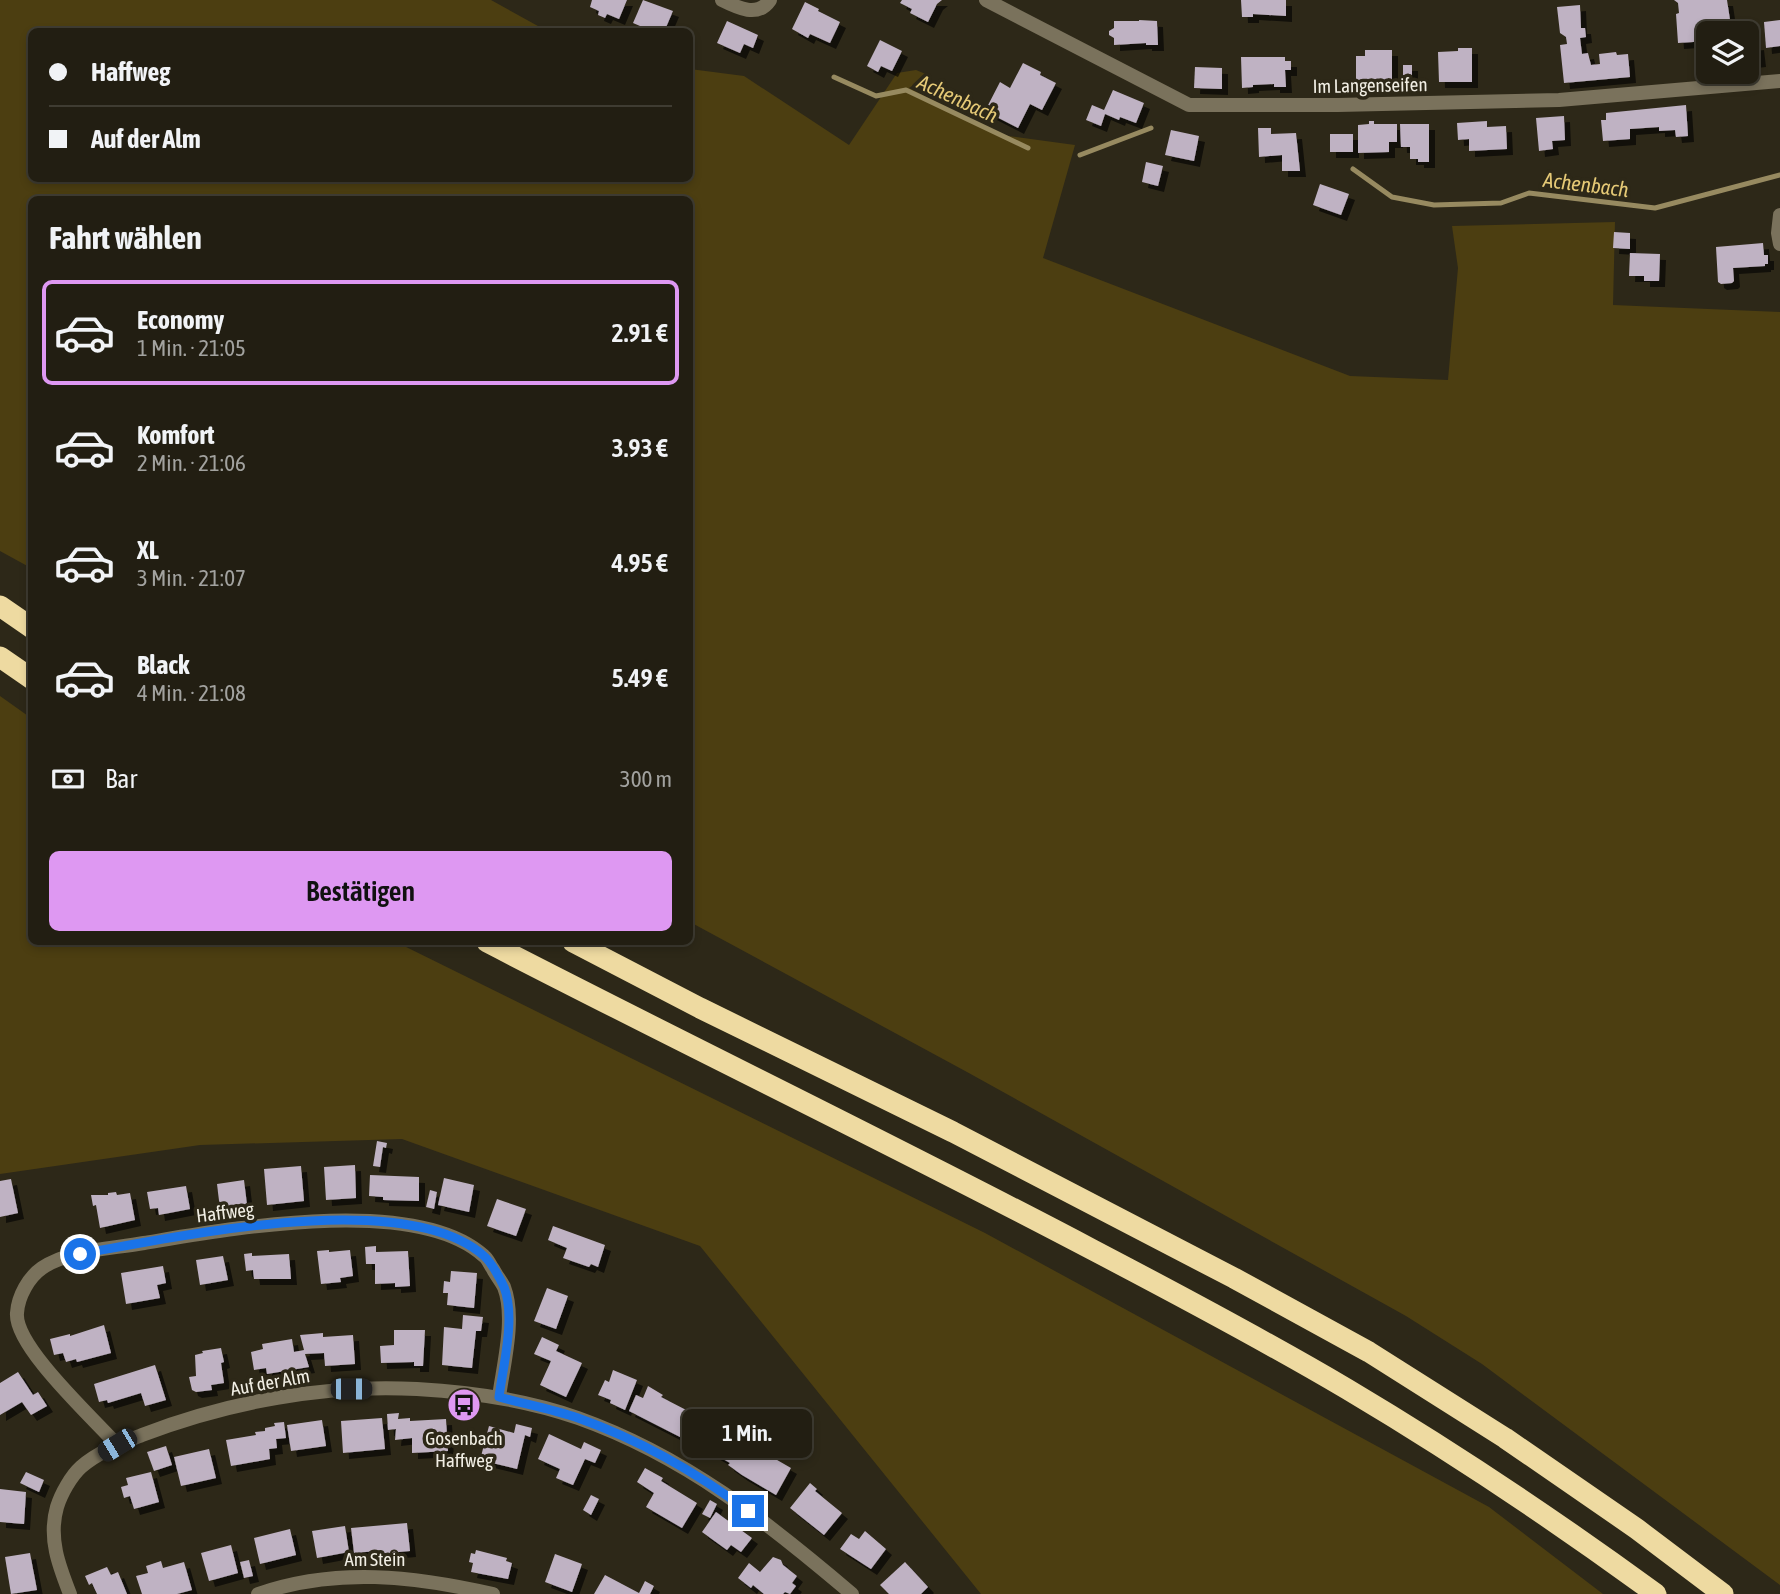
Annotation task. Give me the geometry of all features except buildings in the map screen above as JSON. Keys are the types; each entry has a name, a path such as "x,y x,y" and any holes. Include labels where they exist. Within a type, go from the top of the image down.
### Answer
{"highway":[{"path":"0,606 28,625"},
{"path":"0,657 28,676"},
{"path":"492,945 938,1168 1216,1314 1347,1389 1475,1468 1656,1594"},
{"path":"579,945 953,1132 1234,1278 1369,1353 1505,1438 1637,1529 1723,1594"}],"street":[{"path":"722,0 737,8 751,11 762,9 770,0"},
{"name":"Im Langenseifen","path":"986,0 1189,105 1559,100 1780,81"},
{"path":"1780,215 1780,244"},
{"name":"Haffweg","path":"117,1445 30,1350 18,1329 19,1304 30,1280 42,1268 80,1254 263,1226 370,1221 420,1226 453,1237 485,1257 504,1288 509,1321 499,1397"},
{"name":"Auf der Alm","path":"70,1594 56,1558 53,1533 57,1507 66,1487 81,1467 117,1445 181,1420 281,1397 351,1389 415,1389 499,1397 576,1417 643,1445 712,1483 852,1594"},
{"name":"Am Stein","path":"258,1594 328,1579 374,1576 416,1578 493,1594"}],"shaded area":[{"path":"0,0 491,0 542,28 28,28 28,182 693,182 693,69 744,76 849,145 897,73 916,70 928,75 909,88 1001,135 1075,145 1043,258 1350,376 1448,380 1458,268 1452,226 1615,222 1613,305 1780,312 1780,1585 1482,1364 1406,1316 967,1072 693,924 693,196 28,196 28,566 0,551"},
{"path":"0,696 28,716 28,945 402,945 985,1233 1489,1507 1603,1594 981,1594 700,1246 402,1139 200,1145 0,1174"}],"waterway":[{"name":"Achenbach","path":"834,77 876,96 906,90 1028,148"},
{"name":"Achenbach","path":"1080,155 1151,128"},
{"name":"Achenbach","path":"1353,169 1392,197 1434,205 1501,203 1529,193 1655,208 1780,175"}],"place":[{"name":"Gosenbach Haffweg","path":"464,1405"}],"route":[{"path":"80,1254 202,1234 316,1222 370,1221 420,1226 453,1237 485,1257 504,1288 509,1321 499,1397 576,1417 643,1445 712,1483 748,1511"}]}
